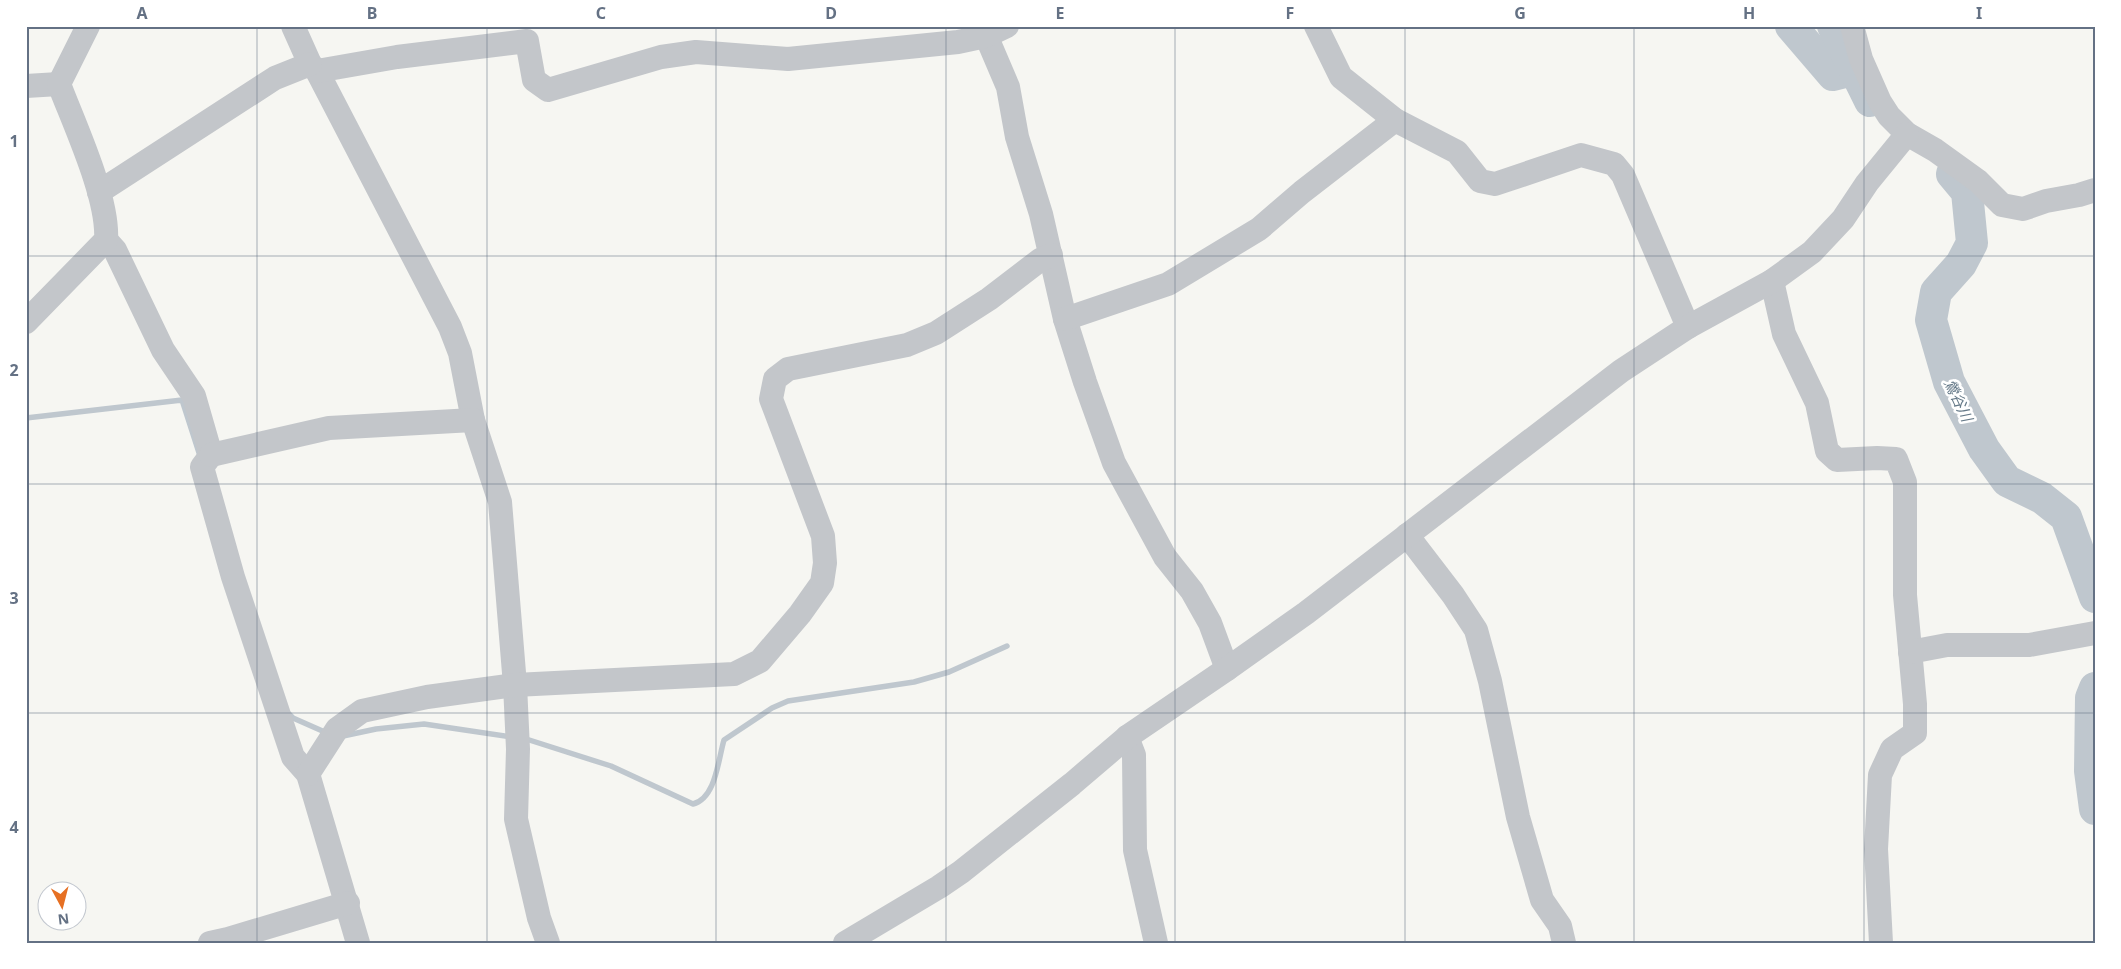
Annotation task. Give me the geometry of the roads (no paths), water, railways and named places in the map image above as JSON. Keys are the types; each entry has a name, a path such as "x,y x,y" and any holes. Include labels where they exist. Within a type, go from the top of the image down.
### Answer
{"street":[{"path":"88,26 59,84 99,192 106,240 115,250 163,350 194,396 233,577 293,757 308,774 348,903 358,943"},
{"path":"293,26 450,327 460,354 473,420 500,502 515,686 517,738 516,819 536,909 548,943"},
{"path":"1316,26 1341,77 1395,120 1458,152 1480,181 1495,184 1581,156 1614,164 1623,174 1688,327"},
{"path":"1852,26 1860,59 1880,102 1889,116 1907,134 1935,150 1978,180 2002,205 2023,209 2046,201 2095,190"},
{"path":"99,192 276,78 314,67 396,57 527,34 534,80 548,90 661,56 696,52 788,59 958,42 992,29 1008,86 1017,137 1051,255 1065,319 1114,463 1165,557 1192,591 1210,623 1227,669"},
{"path":"26,86 59,84"},
{"path":"1065,319 1168,284 1259,229 1302,192 1395,120"},
{"path":"845,943 961,872 1072,784 1127,736 1227,669 1306,612 1621,372 1688,327 1772,281 1812,252 1843,220 1867,183 1907,134"},
{"path":"26,322 106,240"},
{"path":"308,774 333,735 362,711 427,697 515,686 734,674 760,661 800,614 822,583 825,563 823,536 771,399 775,379 788,369 907,345 936,333 989,299 1040,260 1051,255"},
{"path":"1772,281 1784,334 1817,403 1828,451 1837,460 1896,459 1905,482 1905,595 1915,704 1915,733 1892,749 1880,775 1876,849 1881,943"},
{"path":"207,461 329,428 473,420"},
{"path":"1407,535 1453,595 1476,630 1490,681 1518,817 1542,900 1560,926 1564,943"},
{"path":"1910,652 1947,644 2029,645 2095,633"},
{"path":"1127,736 1134,754 1136,850 1156,943"},
{"path":"210,943 228,940 348,903"}],"waterway":[{"name":"鶯谷川","path":"1791,26 1833,75 1853,70"},
{"path":"1833,26 1870,101"},
{"name":"鶯谷川","path":"1952,174 1967,192 1972,243 1961,264 1936,292 1931,320 1949,382 1984,449 2007,481 2042,498 2066,517 2095,597"},
{"path":"26,418 182,400 201,459"},
{"path":"523,738 611,766 693,804 701,800 711,786 718,767 724,740 772,708 788,701 914,682 949,672 1007,646"},
{"name":"鶯谷川","path":"2095,688 2091,698 2090,771 2095,809"},
{"path":"289,714 293,718 327,733"},
{"path":"343,736 376,729 424,724 512,737"}]}
